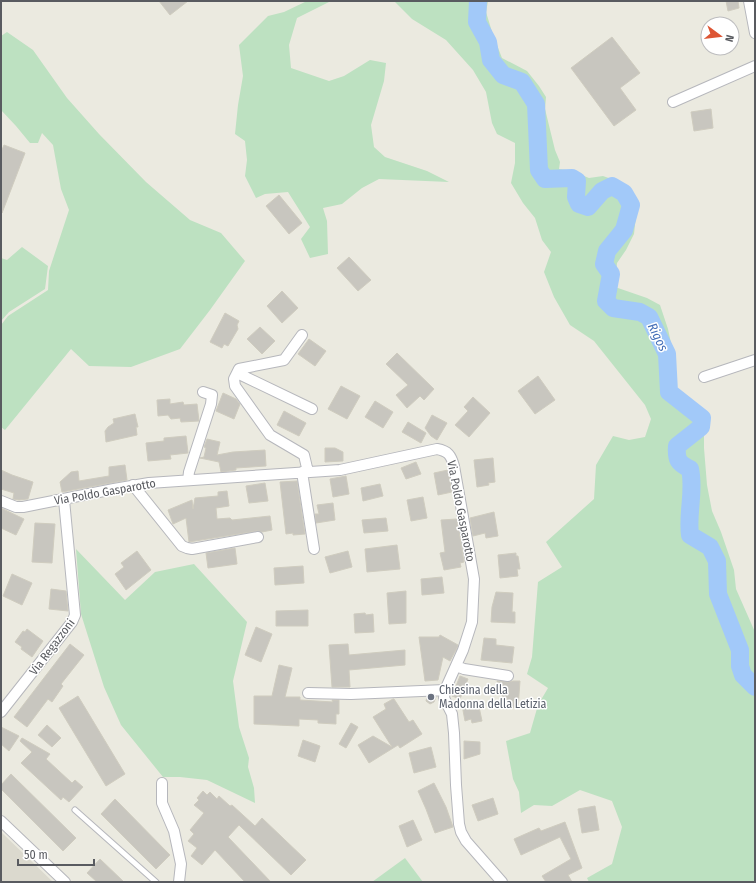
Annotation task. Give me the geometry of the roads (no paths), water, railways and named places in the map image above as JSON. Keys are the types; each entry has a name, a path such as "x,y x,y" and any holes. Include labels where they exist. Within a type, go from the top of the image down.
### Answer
{"street":[{"path":"749,1 755,33"},
{"path":"673,102 755,66"},
{"path":"302,335 284,360 239,369 234,379 235,386 270,435 304,455 314,549"},
{"path":"704,377 755,360"},
{"path":"237,373 312,410"},
{"path":"188,480 189,472 211,404 212,395 203,392"},
{"name":"Via Poldo Gasparotto","path":"1,501 16,507 23,507 133,485 340,470 437,449 446,451 451,456 454,466 474,579 472,622 463,650 445,690"},
{"path":"133,485 182,546 192,549 258,537"},
{"name":"Via Regazzoni","path":"1,712 72,622 75,615 64,500"},
{"path":"456,666 464,669 508,676"},
{"path":"308,693 351,694 445,690 444,698 452,714 456,785 461,832 466,841 502,882"},
{"path":"162,783 162,803 174,831 180,864 179,882"},
{"path":"1,821 65,882"}],"lane":[{"path":"75,810 156,882"}],"waterway":[{"name":"Rigos","path":"478,1 477,22 488,42 491,60 503,75 522,82 536,104 539,170 545,179 572,178 577,181 576,197 579,204 588,207 602,191 612,186 624,193 631,205 624,230 607,251 604,264 611,274 606,301 613,308 640,312 649,317 667,354 669,392 702,418 701,427 677,446 677,455 680,463 690,469 692,486 689,518 690,535 710,547 717,561 718,594 740,650 740,666 743,675 755,687"}],"place":[{"name":"Chiesina della Madonna della Letizia","path":"431,697"}]}
